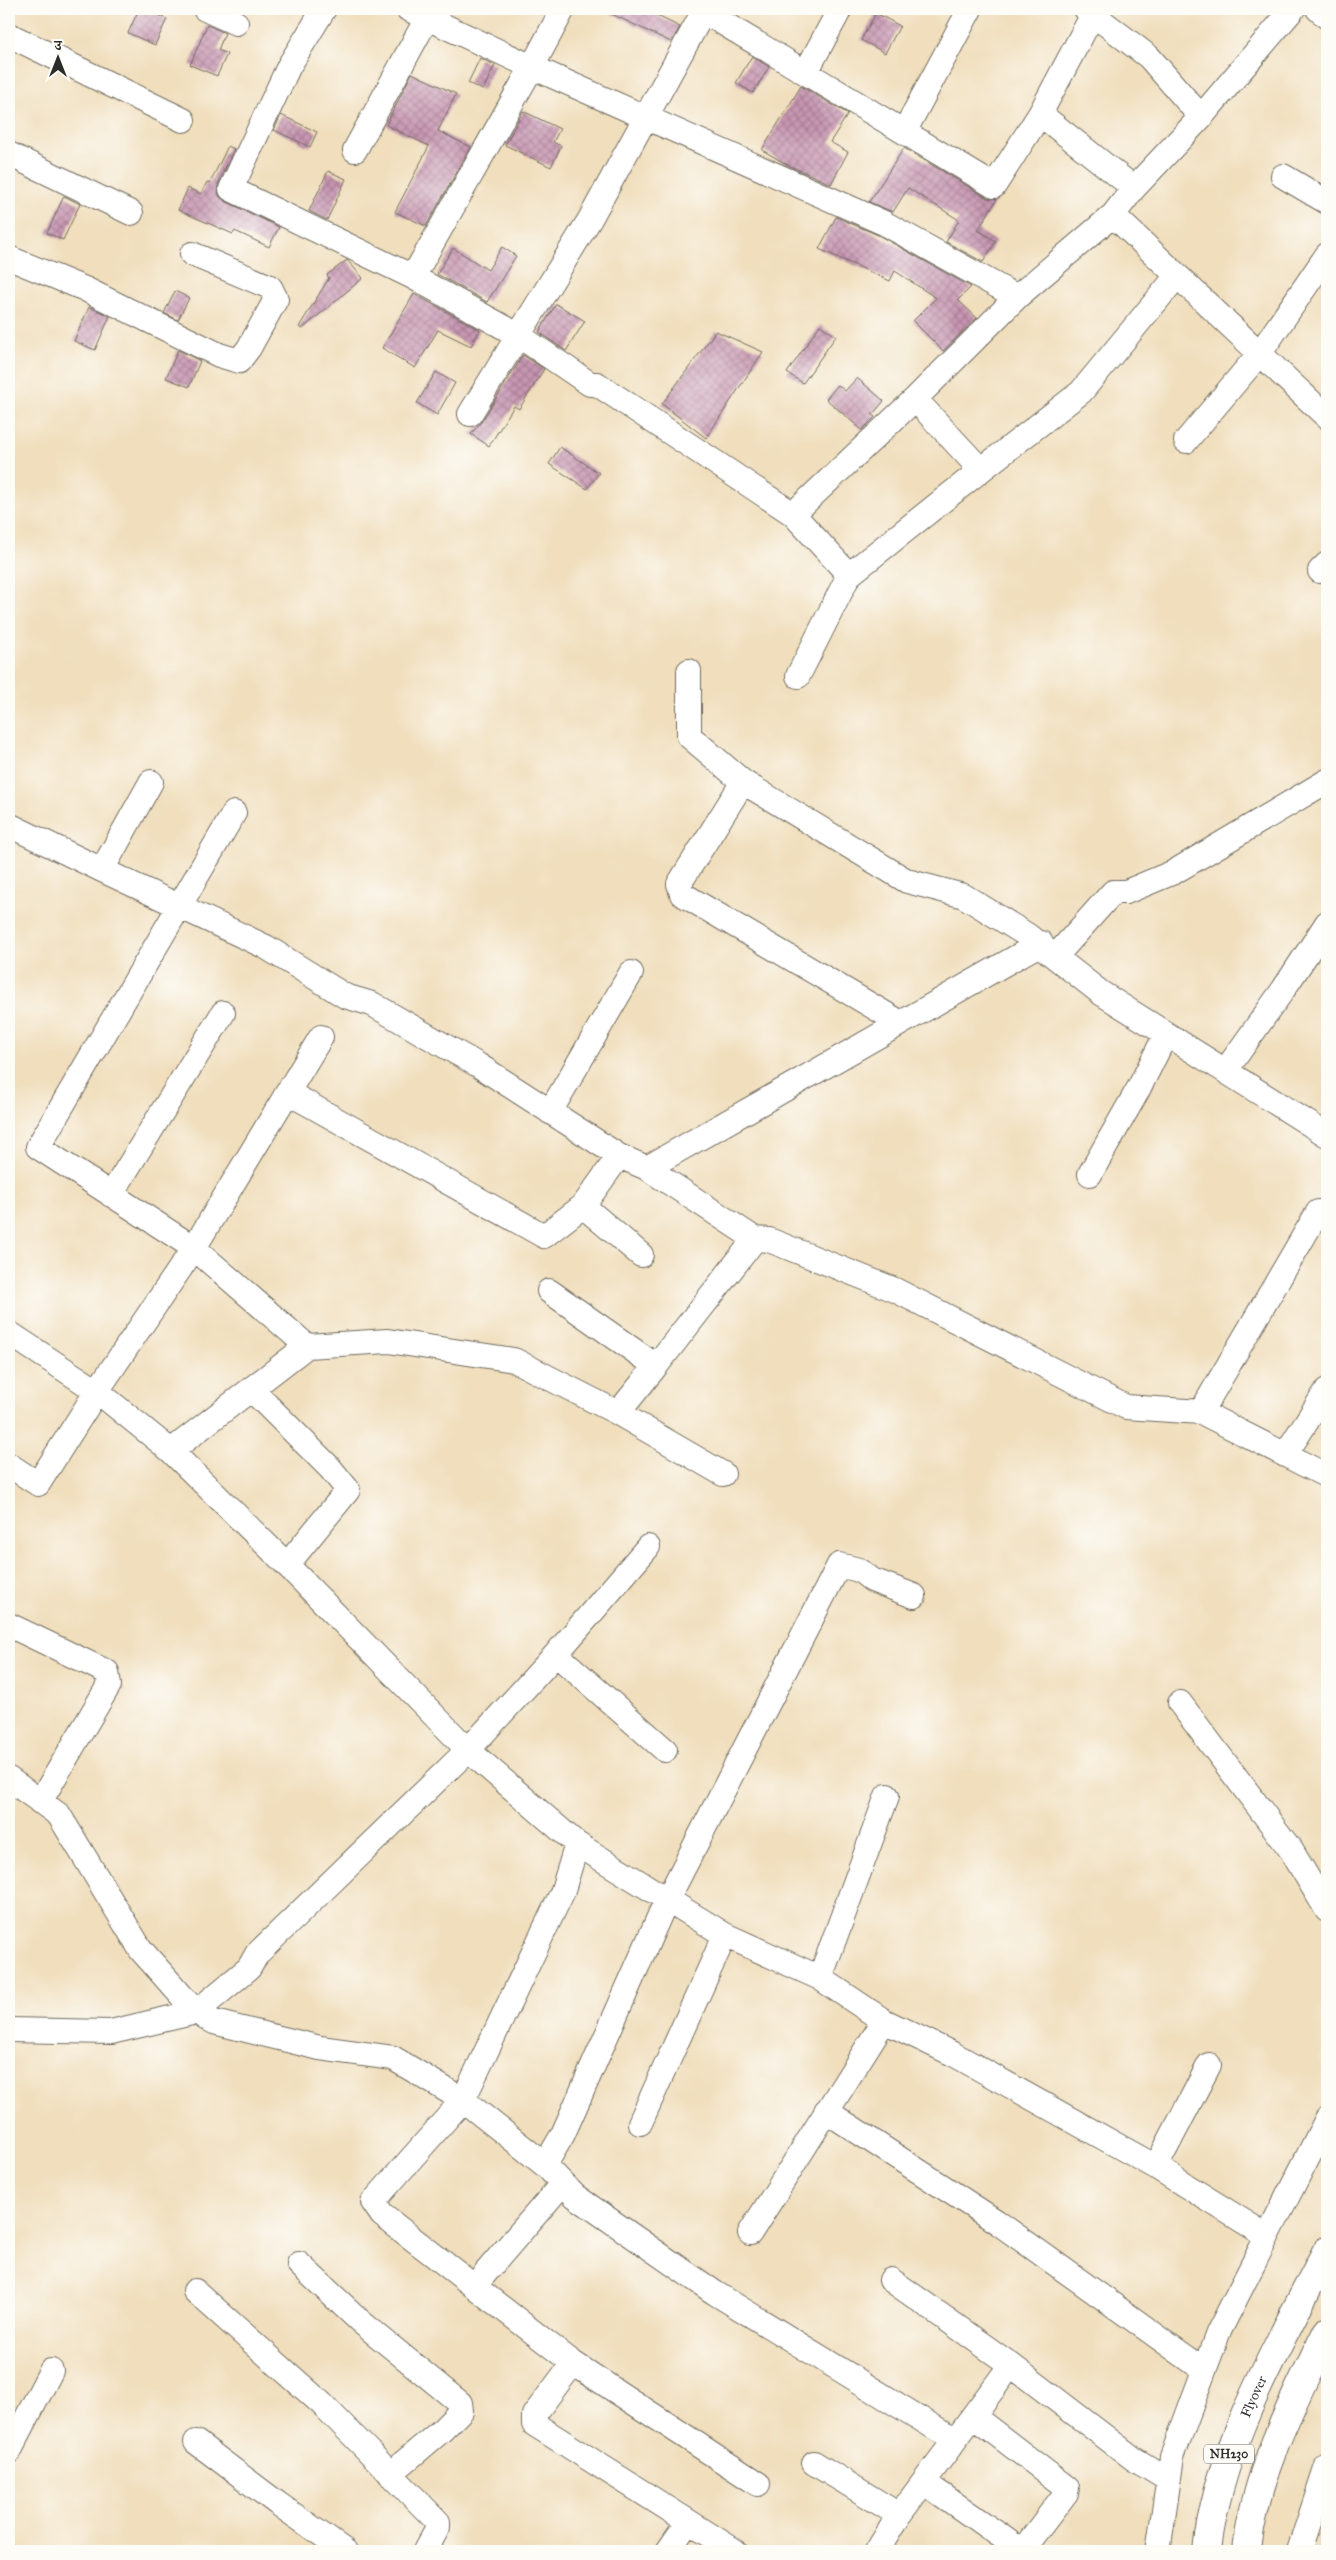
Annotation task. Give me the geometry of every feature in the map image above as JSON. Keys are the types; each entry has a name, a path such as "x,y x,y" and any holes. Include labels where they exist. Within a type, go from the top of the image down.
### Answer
{"highway":[{"name":"Flyover","path":"1207,2551 1210,2522 1226,2462 1270,2363 1327,2250"},
{"name":"NH230","path":"1247,2551 1250,2522 1276,2439 1327,2332"}],"street":[{"path":"205,9 236,23"},
{"path":"324,9 289,66 231,190 413,277 518,335 590,384 597,384 793,514 849,575"},
{"path":"413,277 532,68 563,9"},
{"path":"806,72 840,9"},
{"path":"904,132 970,9"},
{"path":"793,514 915,399 1017,297 1113,215 1134,188 1201,117 1293,9"},
{"path":"1318,9 1327,17"},
{"path":"470,414 590,219 704,10 994,186 1040,114 1092,10 1149,58 1201,117"},
{"path":"355,150 422,12 532,68 884,222 1017,297"},
{"path":"9,35 183,120"},
{"path":"1040,114 1134,188"},
{"path":"9,154 131,213"},
{"path":"1283,176 1327,202"},
{"path":"1113,215 1327,417"},
{"path":"9,258 85,289 219,354 239,361 249,348 276,299 270,287 192,254"},
{"path":"1186,441 1260,354 1327,255"},
{"path":"798,676 849,575 1081,392 1178,276"},
{"path":"915,399 982,470"},
{"path":"689,671 689,736 743,782 907,881 964,896 1045,948 1101,993 1327,1135"},
{"path":"647,1168 900,1023 1045,948 1113,892 1126,892 1174,872 1327,781"},
{"path":"102,870 151,782"},
{"path":"743,782 679,884 682,894 900,1023"},
{"path":"234,813 38,1147 194,1248 307,1346"},
{"path":"9,824 179,907 266,946 345,996 372,1004 478,1065 619,1156 647,1168 755,1239 770,1240 895,1290 1126,1407 1201,1412 1327,1476"},
{"path":"1226,1070 1327,923"},
{"path":"550,1112 631,973"},
{"path":"111,1195 223,1013"},
{"path":"1090,1174 1166,1034"},
{"path":"9,1465 38,1484 97,1391 194,1248 321,1037"},
{"path":"287,1092 544,1236 583,1206 619,1156"},
{"path":"583,1206 642,1255"},
{"path":"1201,1412 1318,1212"},
{"path":"618,1413 755,1239"},
{"path":"549,1292 656,1366"},
{"path":"9,1333 97,1391 171,1451 287,1565 468,1750 577,1844 725,1935 820,1978 884,2021 955,2055 1156,2167 1267,2236"},
{"path":"171,1451 307,1346 388,1341 514,1360 618,1413 723,1474"},
{"path":"252,1390 330,1468 348,1490 287,1565"},
{"path":"1285,1455 1327,1390"},
{"path":"9,2030 111,2032 196,2012 249,1968 257,1954 468,1750 556,1654 648,1547"},
{"path":"545,2165 563,2134 668,1900 839,1565 859,1570 872,1580 914,1596"},
{"path":"9,1625 107,1672 109,1685 40,1802"},
{"path":"556,1654 665,1750"},
{"path":"1180,1703 1291,1850 1327,1910"},
{"path":"9,1779 58,1815 141,1950 196,2012 214,2022 320,2048 393,2058 463,2100 545,2165 562,2184 715,2292 955,2440"},
{"path":"820,1978 887,1796"},
{"path":"577,1844 562,1893 463,2100 373,2202 382,2215 475,2285 573,2363 758,2484"},
{"path":"640,2123 725,1935"},
{"path":"750,2233 884,2021"},
{"path":"1156,2167 1209,2065"},
{"path":"826,2111 997,2222 1204,2370"},
{"path":"1158,2551 1167,2479 1172,2457 1218,2333 1327,2119"},
{"path":"475,2285 562,2184"},
{"path":"299,2264 362,2322 460,2404 461,2411 448,2424 390,2474"},
{"path":"891,2280 1011,2365 1134,2459 1167,2479"},
{"path":"195,2291 322,2404 438,2522 438,2527 425,2551"},
{"path":"573,2363 534,2415 534,2424 735,2551"},
{"path":"877,2551 899,2516 1011,2365"},
{"path":"9,2452 51,2371"},
{"path":"925,2483 1022,2551 1066,2493 1067,2488 973,2416"},
{"path":"196,2442 345,2551"},
{"path":"814,2463 899,2516"},
{"path":"1299,2551 1327,2466"},
{"path":"668,2551 688,2522"}],"building":[{"path":"139,9 145,9 167,19 155,45 128,33"},
{"path":"601,9 643,9 680,27 671,42"},
{"path":"876,13 900,26 885,53 861,40"},
{"path":"207,25 225,33 218,50 227,54 217,76 190,65"},
{"path":"752,56 769,67 753,93 736,83"},
{"path":"480,58 495,65 483,90 468,83"},
{"path":"412,73 456,94 438,131 471,147 426,226 395,212 429,146 386,125"},
{"path":"801,86 848,114 830,142 848,152 831,184 788,165 762,150"},
{"path":"523,111 560,129 553,142 561,146 551,167 505,145"},
{"path":"281,115 317,132 310,147 274,130"},
{"path":"228,146 234,149 218,184 219,196 225,201 279,227 269,247 235,231 233,234 178,210 188,188 201,194 207,182 210,183"},
{"path":"904,148 987,198 997,199 978,230 996,241 983,262 946,242 959,220 908,188 893,212 869,202"},
{"path":"328,171 346,179 327,220 309,211"},
{"path":"64,196 80,204 63,240 47,233"},
{"path":"836,217 878,235 971,287 958,300 977,318 943,351 913,321 936,298 895,271 890,281 819,249"},
{"path":"502,247 516,256 487,302 437,274 453,248 488,270"},
{"path":"347,260 363,278 302,329 299,327 329,278 327,275"},
{"path":"175,291 189,298 178,320 164,313"},
{"path":"414,294 480,330 471,346 438,330 415,368 382,348"},
{"path":"556,304 585,321 566,351 539,332"},
{"path":"89,307 110,316 95,350 74,341"},
{"path":"820,325 836,336 803,383 787,373"},
{"path":"716,331 763,352 706,438 662,404"},
{"path":"178,350 200,361 189,387 166,378"},
{"path":"523,355 544,369 519,409 514,406 489,446 471,434 482,421"},
{"path":"436,372 455,383 437,415 417,403"},
{"path":"857,378 884,401 872,415 875,417 862,430 826,399 838,385 845,391"},
{"path":"560,447 599,473 587,489 549,464"}]}
